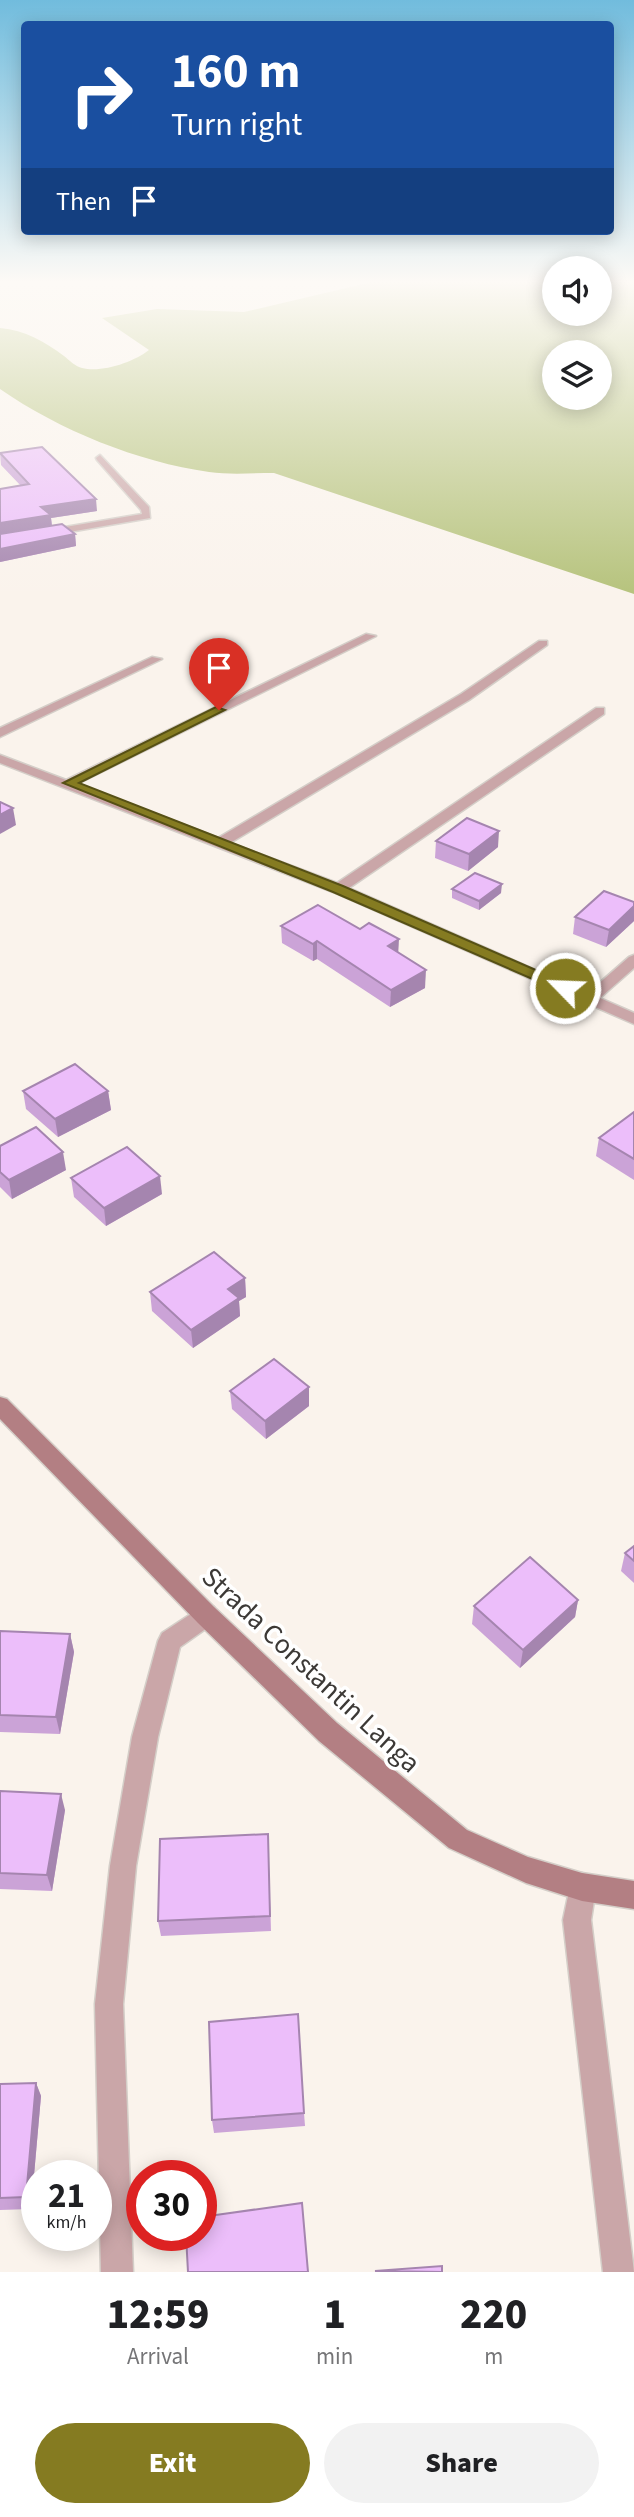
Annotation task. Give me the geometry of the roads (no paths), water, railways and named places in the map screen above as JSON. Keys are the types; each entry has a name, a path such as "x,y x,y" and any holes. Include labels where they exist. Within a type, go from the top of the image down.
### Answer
{"main road":[{"name":"Strada Constantin Langa","path":"0,1405 206,1615 328,1732 416,1807 458,1839 526,1870 582,1887 634,1895"}],"street":[{"path":"0,541 147,516 146,509 100,458"},
{"path":"69,783 370,636"},
{"path":"220,843 466,697 543,643"},
{"path":"0,733 156,659"},
{"path":"338,889 600,711"},
{"path":"0,759 69,783 338,889 634,1019"},
{"path":"590,999 634,960"},
{"path":"117,2272 110,2004 123,1866 145,1737 170,1641 206,1615"},
{"path":"582,1887 577,1920 619,2272"}]}
